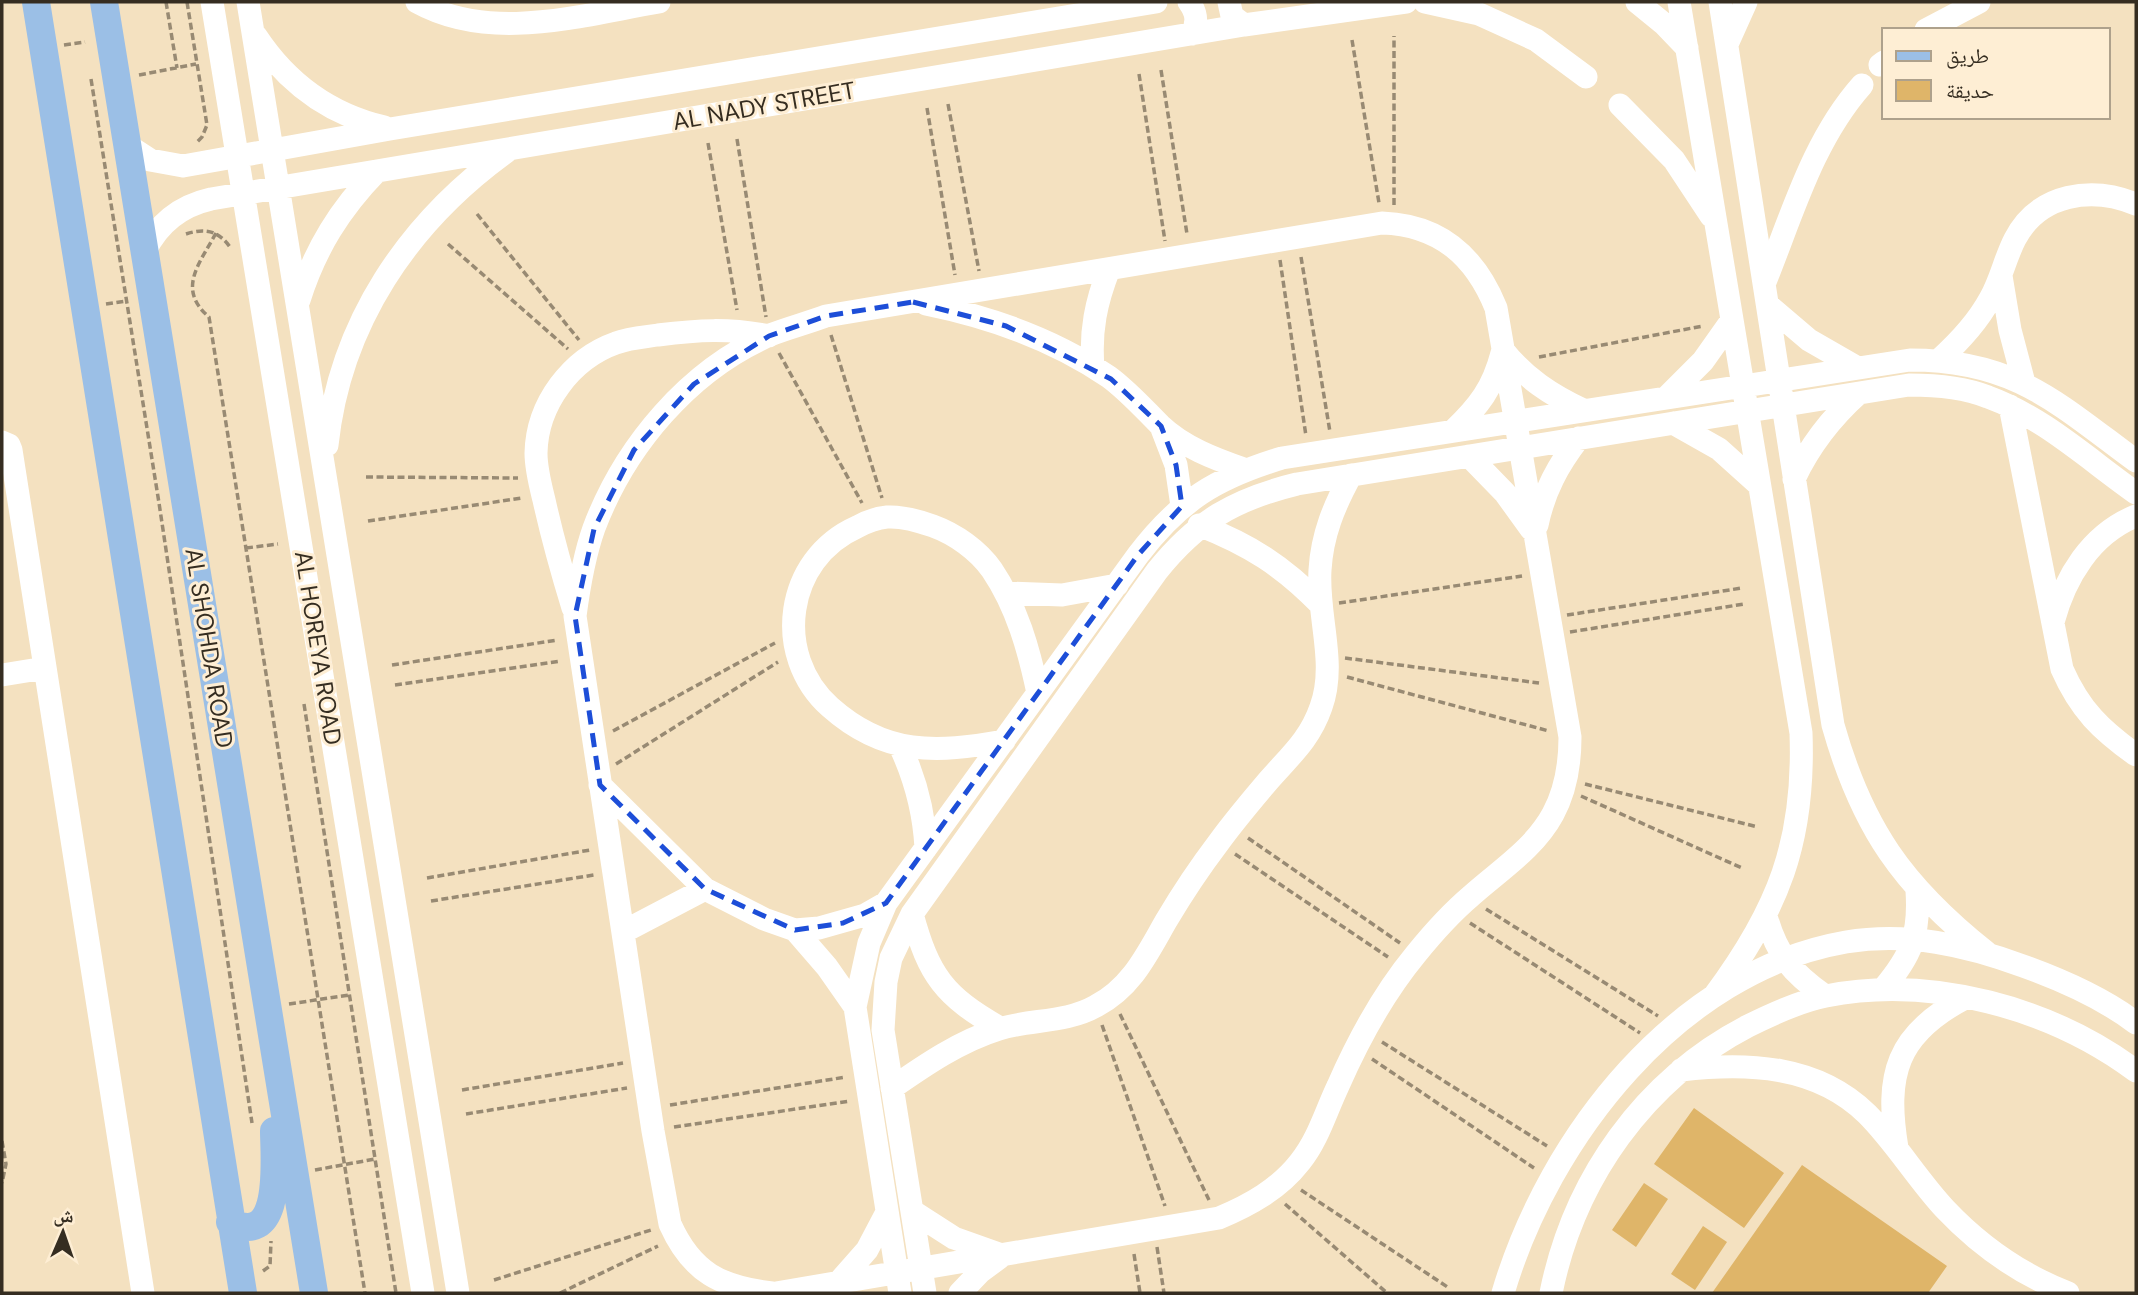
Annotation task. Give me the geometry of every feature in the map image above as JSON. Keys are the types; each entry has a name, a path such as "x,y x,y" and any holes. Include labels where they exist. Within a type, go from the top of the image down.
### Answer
{"main road":[{"path":"36,2 242,1289"},
{"name":"AL SHOHDA ROAD","path":"104,2 314,1293"},
{"path":"230,1222 247,1226 255,1224 269,1213 274,1197 274,1122 283,1102"}],"street":[{"name":"AL HOREYA ROAD","path":"212,2 423,1293"},
{"name":"AL HOREYA ROAD","path":"248,2 457,1293"},
{"path":"417,2 457,17 495,24 533,23 604,7 659,2"},
{"name":"AL NADY STREET","path":"127,145 150,159 183,166 1156,2"},
{"path":"1189,2 1196,14 1192,34"},
{"path":"1229,2 1232,16 1244,25"},
{"name":"AL NADY STREET","path":"144,253 160,227 183,208 197,202 1244,25 1406,2"},
{"path":"1425,2 1479,14 1536,40 1586,77"},
{"path":"1637,2 1687,48"},
{"path":"1679,2 1801,733 1800,796 1791,848 1779,888 1751,944 1714,996"},
{"path":"1720,2 1833,725 1841,756 1870,822 1898,866 1917,891 1950,923 1986,952"},
{"path":"1727,45 1746,2"},
{"path":"1930,28 1979,2"},
{"path":"253,31 288,77 310,96 353,118 390,129"},
{"path":"1766,295 1815,156 1833,123 1862,85"},
{"path":"1620,105 1674,160 1716,225"},
{"path":"325,472 329,430 338,387 351,346 390,270 415,234 444,202 512,149"},
{"path":"298,303 316,254 328,232 342,210 377,171"},
{"path":"1939,360 1976,322 2001,276 2016,237 2031,218 2050,204 2071,196 2095,193 2118,196 2136,204"},
{"path":"578,637 582,572 594,529 611,488 634,450 662,415 694,384 730,357 769,336 826,316 1287,239 1388,223 1417,228 1439,237 1458,250 1475,267 1496,308 1508,356 1515,421 1570,737 1565,784 1553,813 1538,836 1520,856 1461,905 1410,961 1381,1000 1321,1127 1302,1160 1277,1185 1245,1207 1219,1218 921,1269 898,1283 774,1293 740,1290 714,1278 692,1261 673,1231 651,1119 578,637 551,535 540,486 536,452 544,414 564,380 587,358 616,343 701,329 740,330 769,336"},
{"path":"1093,366 1093,316 1109,269"},
{"path":"2001,276 2010,330 2024,383"},
{"path":"1766,295 1809,340 1856,367"},
{"path":"913,302 965,313 1006,326 1035,337 1093,366 1129,394 1161,426 1200,452 1244,469"},
{"path":"1667,397 1703,361 1732,320"},
{"path":"1508,356 1545,390 1583,410"},
{"path":"1453,431 1486,395 1508,356"},
{"path":"898,1283 855,1007 869,943 886,903 1158,529 1182,506 1212,485 1244,469 1282,458 1910,360 1939,360 1983,367 2024,383 2045,395 2136,461"},
{"path":"925,1293 883,1030 883,1006 891,958 912,914 1157,571 1176,546 1199,526 1229,506 1262,492 1351,475 1909,385 1935,385 1986,396 2010,406 2136,493"},
{"path":"1794,479 1822,432 1840,410 1860,393"},
{"path":"2010,406 2062,669 2081,706 2110,736 2136,755"},
{"path":"1673,423 1719,449 1759,485"},
{"path":"1161,426 1176,465 1182,506"},
{"path":"1535,535 1540,508 1550,483 1579,438"},
{"path":"2,442 9,445 11,450 9,484 45,668 144,1293"},
{"path":"1469,456 1505,493 1535,535"},
{"path":"892,1088 943,1054 1000,1028 1074,1016 1103,1002 1129,981 1144,962 1172,911 1224,834 1302,745 1315,722 1324,698 1327,664 1320,572 1324,538 1335,505 1351,475"},
{"path":"2053,625 2060,598 2071,573 2087,551 2108,533 2136,516"},
{"path":"1004,741 952,748 900,746 872,737 832,709 807,679 794,643 794,604 804,576 821,552 844,533 879,519 917,520 945,530 970,547 990,568 1006,593 1026,642 1038,693"},
{"path":"1199,526 1234,539 1266,556 1296,579 1321,605"},
{"path":"1006,593 1062,595 1117,584"},
{"path":"2,675 45,668"},
{"path":"900,746 912,770 919,796 926,848"},
{"path":"599,780 705,889 744,910 795,930 843,923 886,903"},
{"path":"623,932 705,889"},
{"path":"1883,989 1903,966 1915,939 1919,915 1917,891"},
{"path":"912,914 922,950 940,983 967,1009 1000,1028"},
{"path":"1766,916 1772,938 1784,959 1802,979 1825,996"},
{"path":"795,930 842,986 855,1007"},
{"path":"1503,1291 1526,1230 1551,1179 1592,1115 1623,1077 1674,1027 1714,996 1759,969 1815,949 1848,942 1915,939 1986,952 2037,971 2085,993 2136,1023"},
{"path":"1551,1293 1558,1258 1578,1205 1605,1156 1639,1111 1678,1071 1722,1040 1770,1015 1825,996 1883,989 1965,998 2004,1006 2044,1019 2082,1037 2136,1072"},
{"path":"1897,1148 1891,1113 1892,1089 1898,1066 1908,1044 1923,1025 1942,1010 1965,998"},
{"path":"1678,1071 1735,1065 1763,1067 1818,1082 1843,1096 1866,1113 1945,1209 1977,1239 2049,1286 2068,1293"},
{"path":"912,1211 954,1238 1002,1255"},
{"path":"847,1288 887,1212"},
{"path":"961,1293 980,1272 1002,1255"}],"path":[{"path":"166,2 177,68"},
{"path":"187,2 207,125 202,137 192,146"},
{"path":"1388,223 1394,36"},
{"path":"1352,40 1388,223"},
{"path":"137,76 197,64"},
{"path":"89,68 161,516 254,1134"},
{"path":"1161,70 1179,257"},
{"path":"1139,74 1179,257"},
{"path":"948,104 982,290"},
{"path":"927,108 958,294"},
{"path":"737,139 769,336 879,519"},
{"path":"708,143 740,330"},
{"path":"477,214 587,358"},
{"path":"183,235 200,229 216,233 230,248"},
{"path":"216,233 193,276 192,288 194,299 209,317 365,1293"},
{"path":"1287,239 1333,450"},
{"path":"1287,239 1308,454"},
{"path":"448,244 587,358"},
{"path":"826,316 879,519"},
{"path":"1508,356 1732,320"},
{"path":"366,477 540,486"},
{"path":"368,521 540,486"},
{"path":"246,548 278,544 277,532"},
{"path":"1321,605 1542,574"},
{"path":"1551,626 1742,589"},
{"path":"1551,626 1744,604"},
{"path":"392,665 578,637"},
{"path":"395,685 578,637"},
{"path":"593,741 794,643"},
{"path":"599,780 794,643"},
{"path":"1327,664 1561,686"},
{"path":"1327,664 1570,737"},
{"path":"302,694 396,1293"},
{"path":"1565,784 1758,827"},
{"path":"1565,784 1742,868"},
{"path":"1224,834 1410,961"},
{"path":"1224,834 1410,961"},
{"path":"427,878 609,847"},
{"path":"431,901 613,872"},
{"path":"1461,905 1674,1027"},
{"path":"1461,905 1656,1043"},
{"path":"286,1004 349,995"},
{"path":"1103,1002 1219,1218"},
{"path":"1103,1002 1163,1228 1164,1293"},
{"path":"1360,1040 1564,1157"},
{"path":"1360,1040 1551,1179"},
{"path":"462,1090 642,1060"},
{"path":"651,1119 865,1074"},
{"path":"466,1114 646,1085"},
{"path":"651,1119 869,1098"},
{"path":"2,1141 6,1164 2,1183"},
{"path":"313,1170 375,1159"},
{"path":"1277,1185 1449,1288"},
{"path":"1277,1185 1387,1293"},
{"path":"494,1280 673,1231"},
{"path":"560,1293 673,1231"},
{"path":"1131,1233 1140,1293"},
{"path":"242,1289 271,1266 271,1239"}],"highlighted area":[{"path":"913,302 1006,326 1111,379 1161,426 1176,465 1182,506 1138,555 886,903 843,923 795,930 705,889 600,785 575,616 594,529 634,450 694,384 769,336 826,316"}],"green space":[{"path":"1694,1108 1784,1173 1744,1228 1654,1164"},
{"path":"1802,1165 1947,1266 1928,1293 1712,1293"},
{"path":"1644,1183 1668,1199 1636,1247 1612,1230"},
{"path":"1703,1226 1727,1242 1695,1290 1671,1274"}]}
